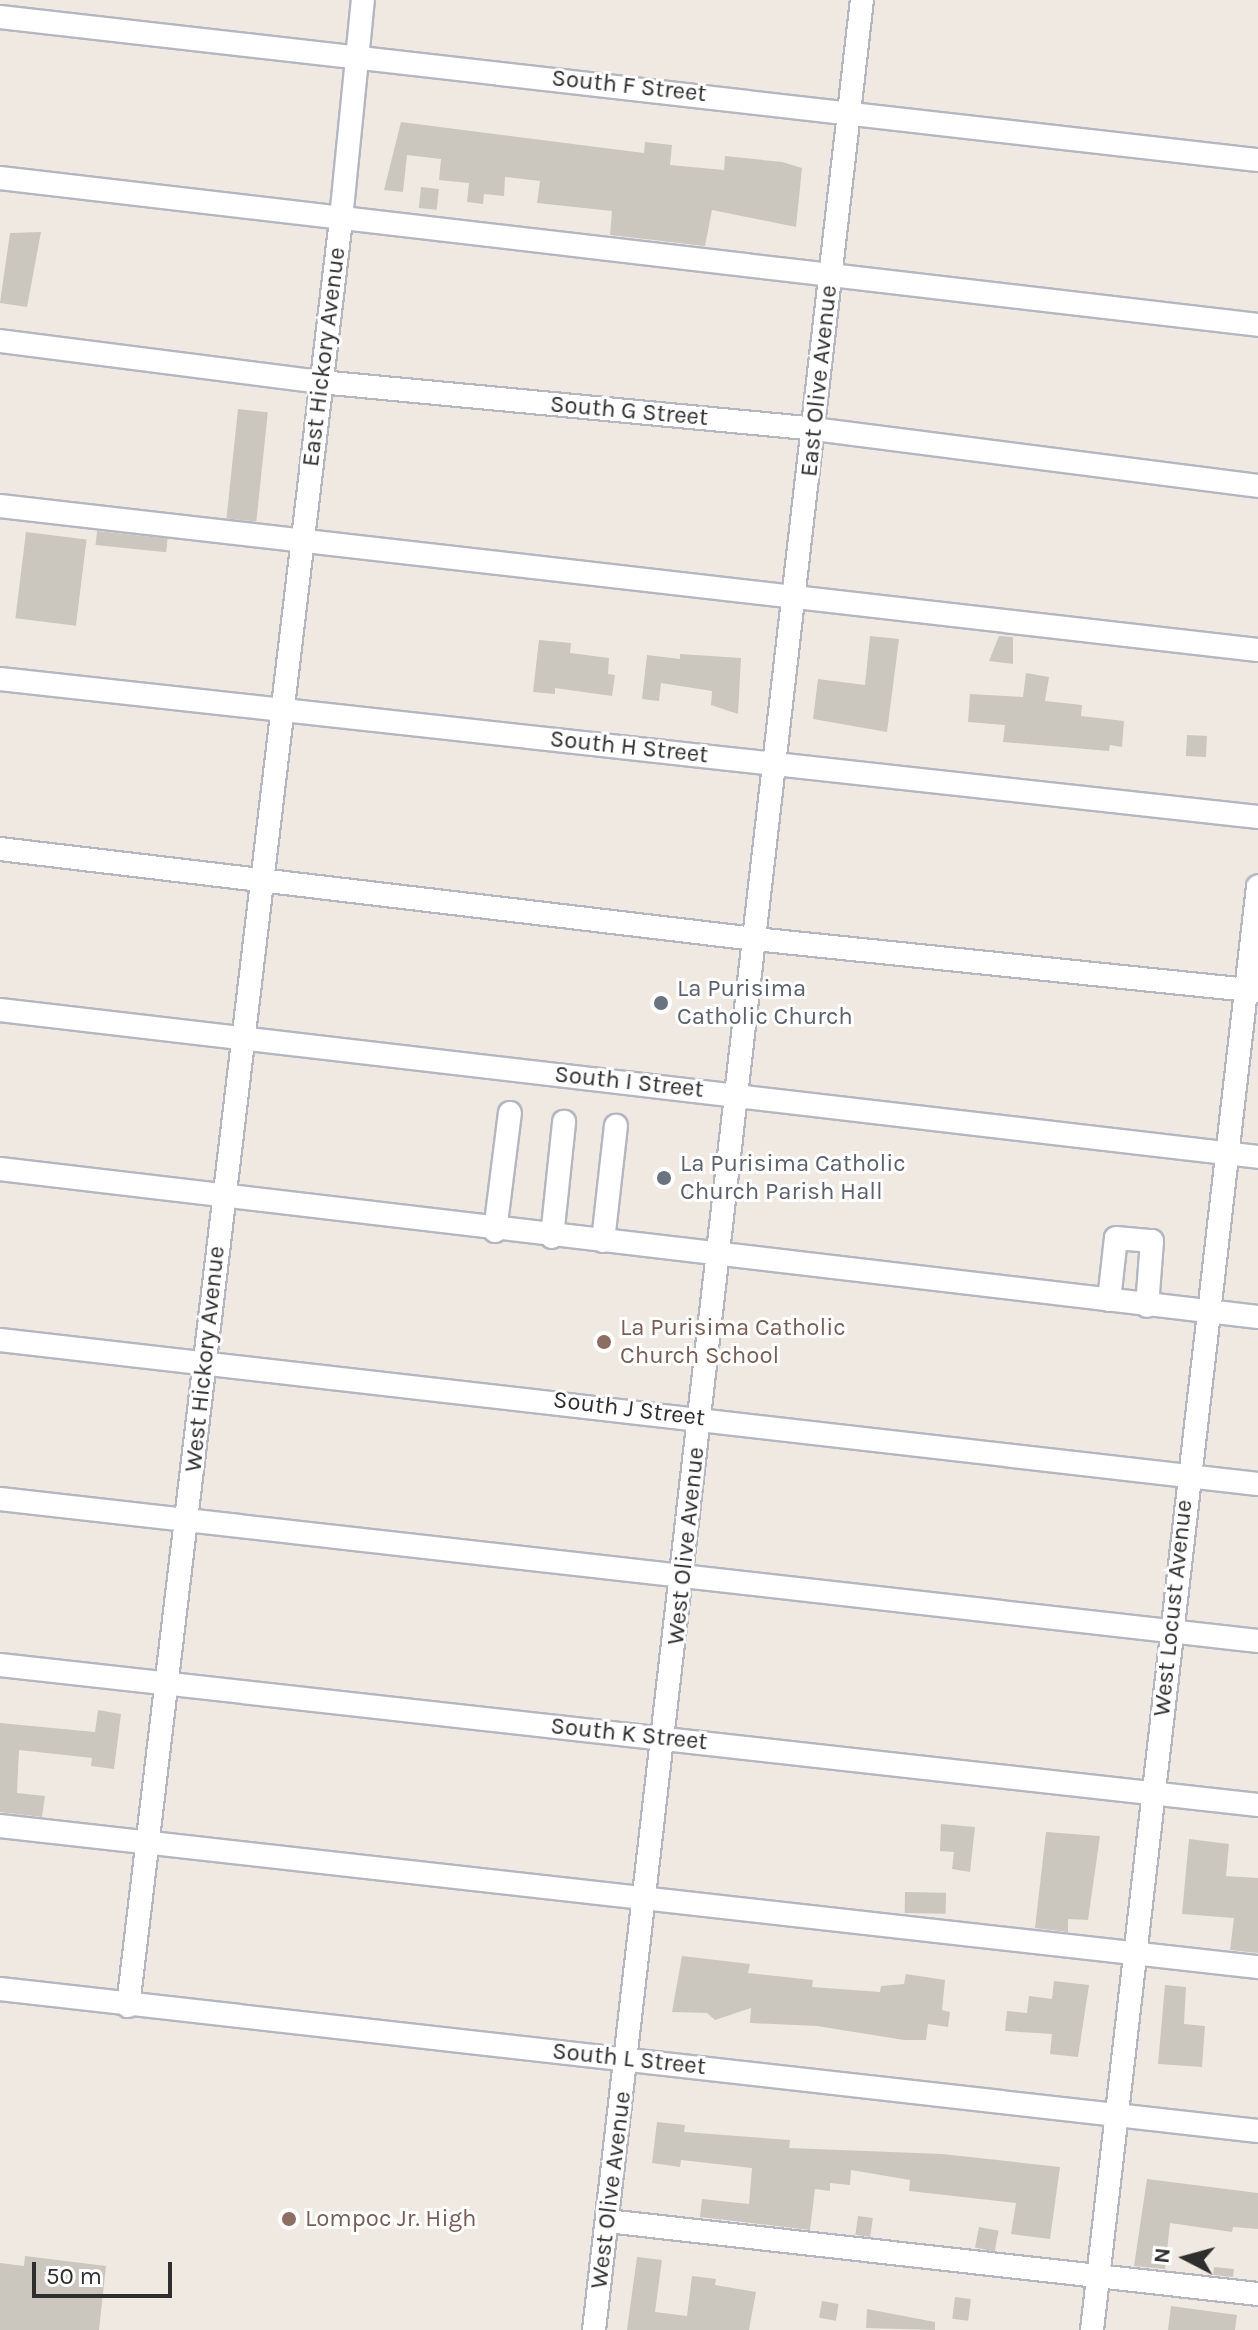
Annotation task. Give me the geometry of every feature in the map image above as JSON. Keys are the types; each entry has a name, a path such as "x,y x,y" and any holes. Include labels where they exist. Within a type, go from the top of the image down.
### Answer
{"street":[{"name":"East Hickory Avenue","path":"282,713 341,219 363,0"},
{"name":"East Olive Avenue","path":"775,762 862,0"},
{"name":"South F Street","path":"0,17 849,110 1258,160"},
{"path":"0,178 1258,325"},
{"name":"South G Street","path":"0,341 320,382 814,429 1258,486"},
{"path":"0,506 1258,650"},
{"name":"South H Street","path":"0,679 282,713 775,762 1258,817"},
{"name":"West Hickory Avenue","path":"128,2006 282,713"},
{"name":"West Olive Avenue","path":"594,2330 684,1577 775,762"},
{"path":"0,849 755,939 1252,990"},
{"name":"West Locust Avenue","path":"1092,2330 1208,1312 1223,1153 1252,990 1258,887"},
{"name":"South I Street","path":"0,1010 1258,1157"},
{"path":"495,1231 510,1113"},
{"path":"552,1237 564,1122"},
{"path":"603,1241 616,1126"},
{"path":"0,1169 495,1231 1258,1317"},
{"path":"1109,1300 1116,1238 1152,1241 1147,1306"},
{"name":"South J Street","path":"0,1340 204,1360 1258,1484"},
{"path":"0,1499 1258,1641"},
{"name":"South K Street","path":"0,1665 168,1681 1258,1805"},
{"path":"0,1826 1258,1967"},
{"name":"South L Street","path":"0,1989 128,2006 1258,2131"},
{"path":"607,2221 1258,2294"}],"building":[{"path":"401,122 644,153 645,142 672,145 670,165 724,170 725,156 782,162 802,168 796,227 712,210 705,246 610,235 612,211 537,203 540,181 505,177 504,196 484,194 483,204 467,202 469,183 439,180 441,159 407,155 403,192 384,190"},
{"path":"421,187 439,189 437,210 419,208"},
{"path":"41,232 27,307 0,303 10,233"},
{"path":"238,409 268,412 256,522 227,518"},
{"path":"97,531 168,538 166,552 96,545"},
{"path":"26,532 87,539 76,626 15,618"},
{"path":"870,636 899,639 887,732 813,719 818,679 865,685"},
{"path":"999,636 1013,637 1013,664 989,661"},
{"path":"539,640 571,643 570,653 609,658 608,674 615,675 612,696 555,688 555,694 533,692"},
{"path":"680,654 741,658 738,714 711,705 712,691 661,683 659,701 642,699 647,655 680,659"},
{"path":"1026,673 1049,677 1045,701 1082,705 1081,716 1124,721 1122,747 1110,745 1109,751 1003,742 1005,725 968,722 970,694 1023,697"},
{"path":"1187,735 1207,736 1206,757 1186,756"},
{"path":"98,1710 121,1714 114,1769 91,1766 92,1758 19,1750 17,1793 45,1796 42,1817 0,1812 0,1723 95,1732"},
{"path":"941,1824 975,1827 970,1872 952,1869 954,1852 940,1851"},
{"path":"1046,1832 1100,1836 1088,1920 1068,1919 1068,1932 1035,1928"},
{"path":"1189,1839 1229,1844 1226,1876 1258,1878 1258,1953 1230,1950 1234,1918 1182,1914"},
{"path":"905,1892 946,1893 946,1914 905,1913"},
{"path":"682,1956 750,1964 748,1973 813,1980 812,1987 880,1992 881,1986 904,1984 906,1974 945,1980 942,2010 950,2012 948,2027 928,2024 926,2040 904,2040 817,2026 750,2023 751,2008 715,2020 707,2013 672,2012"},
{"path":"1054,1981 1089,1985 1078,2057 1050,2054 1052,2034 1005,2031 1007,2011 1027,2013 1029,1996 1052,1999"},
{"path":"1165,1985 1186,1987 1184,2024 1205,2026 1202,2067 1158,2064"},
{"path":"657,2122 685,2125 684,2132 790,2140 789,2148 942,2154 1060,2167 1050,2239 1011,2234 1016,2203 909,2191 910,2180 851,2170 850,2185 830,2183 830,2191 815,2189 810,2230 700,2217 702,2199 749,2204 752,2168 681,2160 680,2167 652,2163"},
{"path":"1147,2179 1258,2193 1258,2229 1233,2227 1232,2232 1170,2223 1165,2269 1134,2266"},
{"path":"858,2216 873,2218 870,2237 855,2235"},
{"path":"979,2227 999,2231 995,2251 975,2248"},
{"path":"25,2256 106,2266 99,2330 0,2330 0,2263 24,2266"},
{"path":"637,2257 662,2260 655,2312 687,2316 692,2276 716,2279 715,2285 756,2292 749,2330 627,2330"},
{"path":"1214,2267 1234,2269 1233,2277 1213,2275"},
{"path":"955,2297 971,2299 968,2321 952,2319"},
{"path":"822,2301 839,2304 836,2321 819,2318"},
{"path":"1171,2306 1237,2315 1235,2330 1168,2330"},
{"path":"867,2309 935,2322 935,2330 866,2328"}],"place":[{"name":"La Purisima Catholic Church","path":"661,1003"},
{"name":"La Purisima Catholic Church Parish Hall","path":"664,1178"},
{"name":"La Purisima Catholic Church School","path":"604,1342"},
{"name":"Lompoc Jr. High","path":"289,2219"}]}
